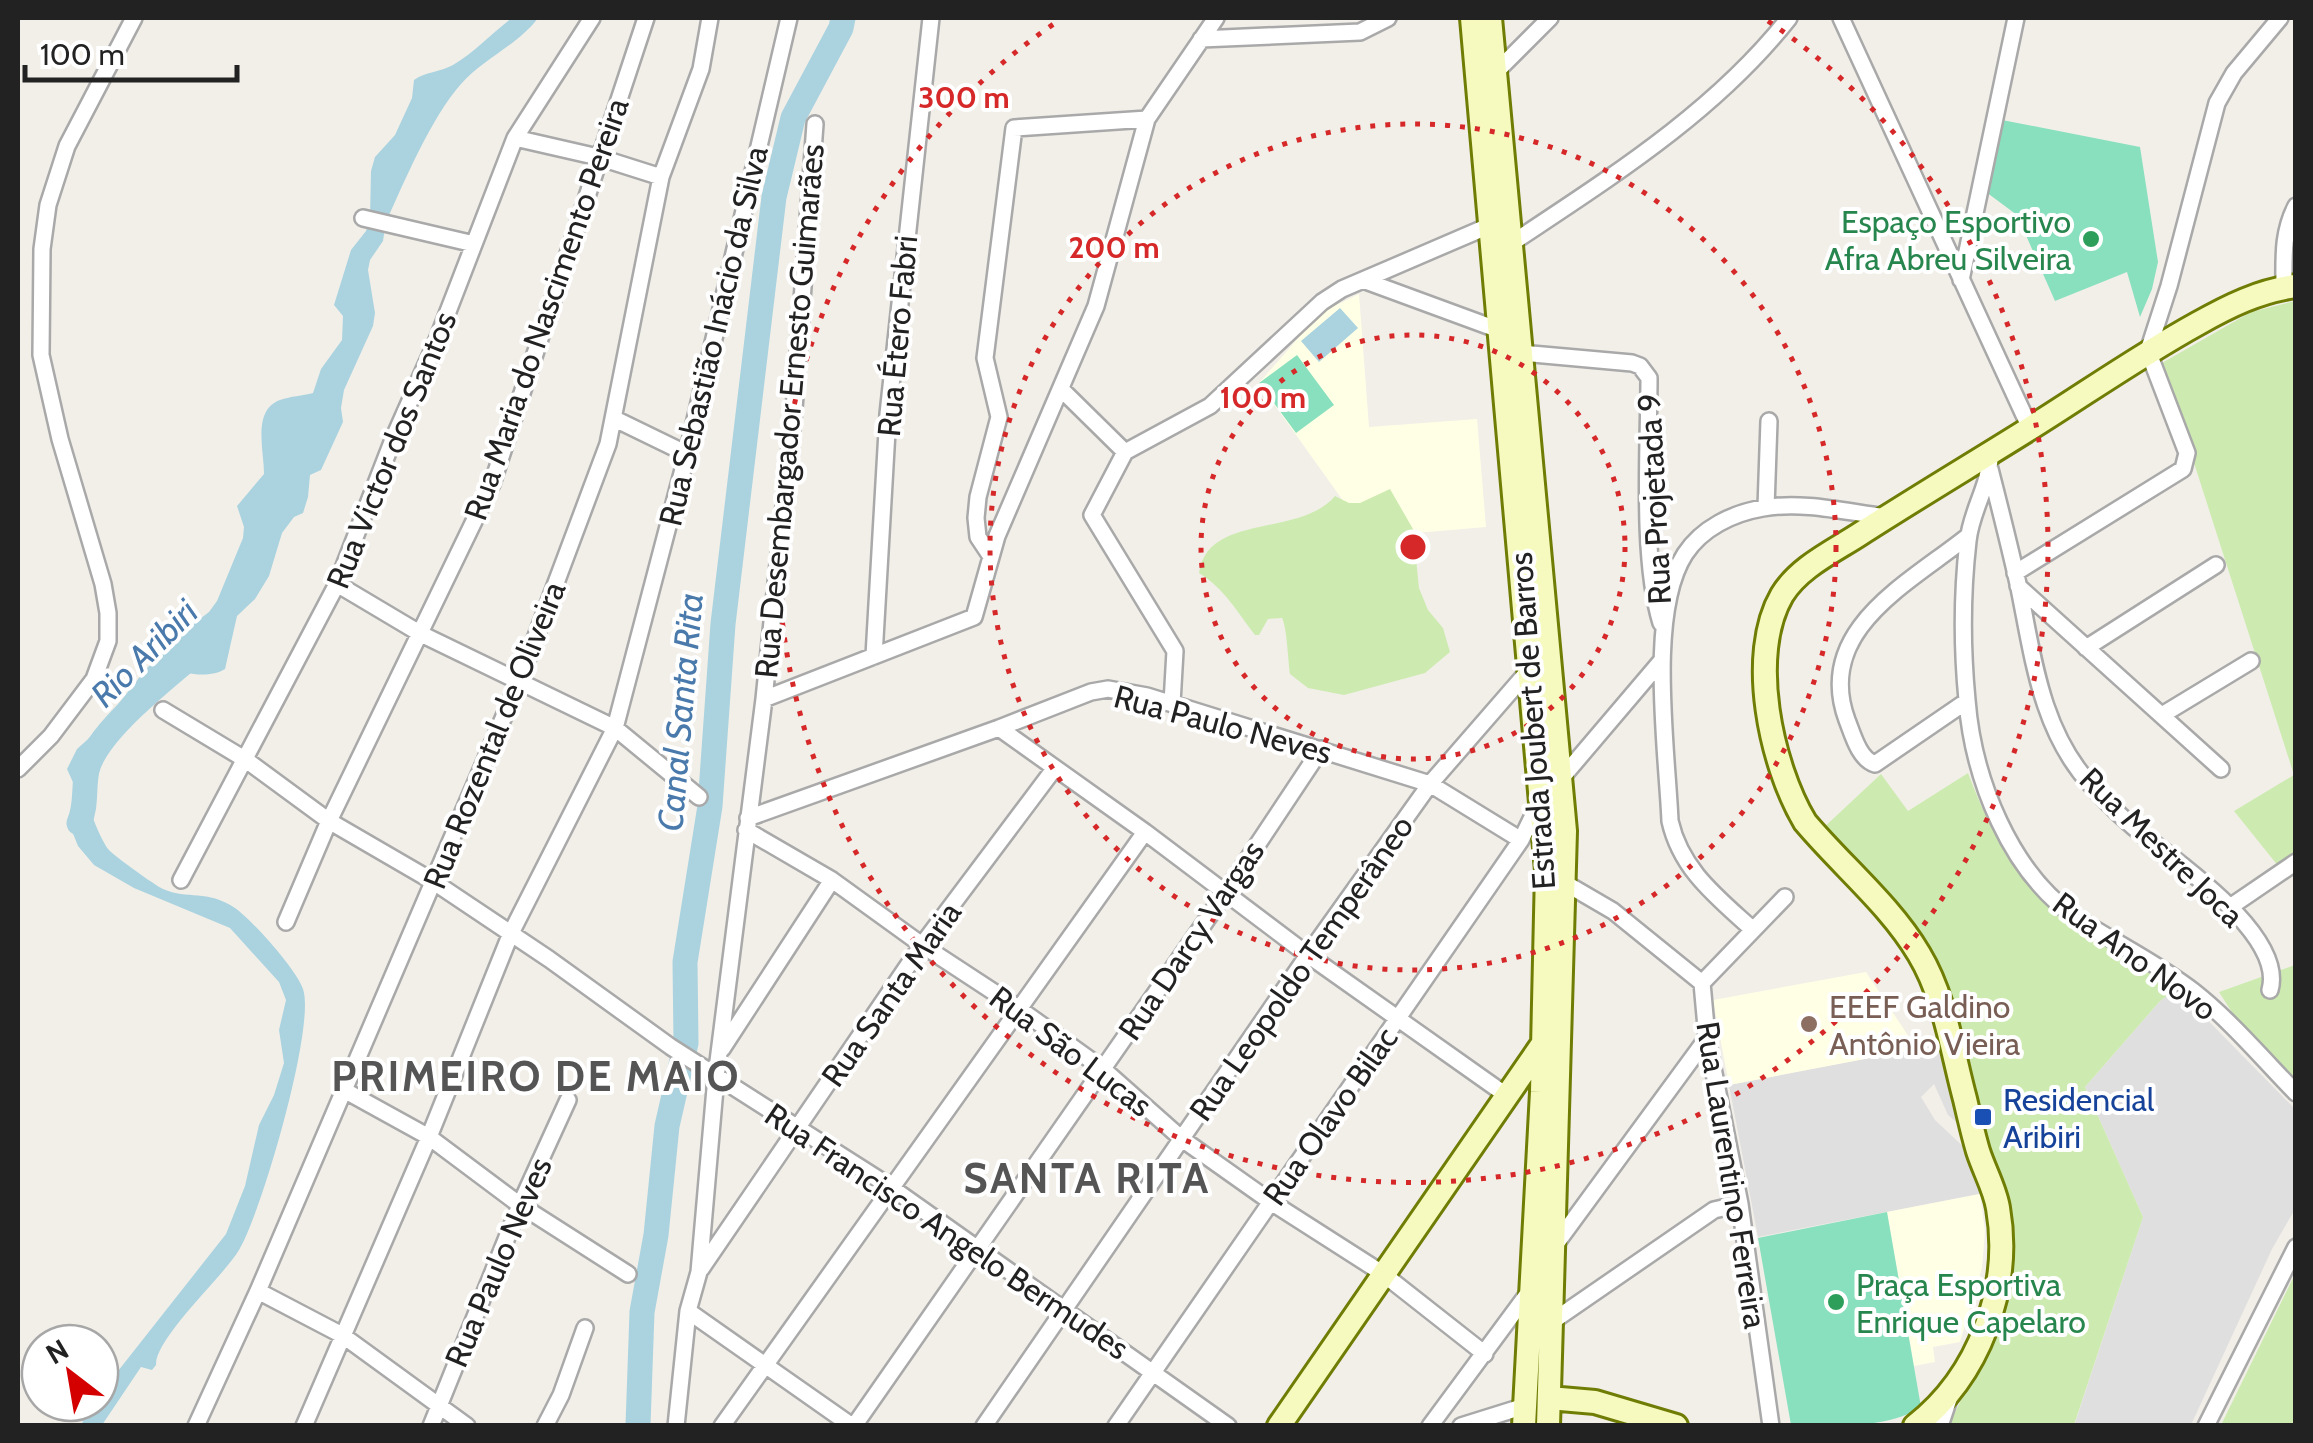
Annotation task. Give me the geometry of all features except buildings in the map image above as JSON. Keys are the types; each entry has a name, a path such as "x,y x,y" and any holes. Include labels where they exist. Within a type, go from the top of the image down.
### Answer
{"main road":[{"name":"Estrada Joubert de Barros","path":"1472,18 1547,871 1544,1042 1551,1093 1553,1248 1548,1426"},
{"name":"Estrada Joubert de Barros","path":"1490,18 1560,780 1565,882 1551,1093 1531,1289 1525,1416"},
{"path":"1915,1426 1966,1372 1991,1312 2001,1258 1998,1205 1978,1151 1931,978 1920,956 1892,918 1804,822 1785,781 1766,697 1768,640 1782,594 1799,574 1886,517 1990,461 2030,428 2148,352 2240,301 2290,287"},
{"path":"1278,1426 1544,1042"},
{"path":"1506,1094 1524,1090 1551,1093"},
{"path":"1549,1398 1595,1402 1676,1426"}],"street":[{"path":"18,770 51,736 94,680 108,641 103,584 60,439 41,355 42,248 48,205 67,146 134,18"},
{"name":"Rua Victor dos Santos","path":"181,880 337,584 514,138 592,18"},
{"name":"Rua Maria do Nascimento Pereira","path":"286,922 329,821 492,484 646,18"},
{"name":"Rua Rozental de Oliveira","path":"196,1426 520,679 615,419 662,177 701,69 710,18"},
{"name":"Rua Sebastião Inácio da Silva","path":"304,1426 511,933 614,728 687,454 789,18"},
{"name":"Rua Étero Fabri","path":"874,656 888,414 931,18"},
{"path":"764,698 974,616 990,555 1096,306 1146,119 1216,18"},
{"path":"1201,39 1360,32 1388,18"},
{"path":"1494,74 1550,18"},
{"path":"1512,244 1661,142 1743,68 1788,18"},
{"path":"1841,18 2030,428"},
{"path":"1961,280 2016,18"},
{"path":"2221,769 2086,648 2017,579 2183,469 2187,453 2148,352 2217,102 2234,74 2280,18"},
{"path":"990,555 978,536 976,518 978,496 1000,417 985,358 1014,128 1146,119"},
{"name":"Rua Desembargador Ernesto Guimarães","path":"698,1272 716,1076 764,698 794,408 814,124"},
{"path":"514,138 598,157 662,177"},
{"path":"2290,287 2284,243 2287,223 2296,206"},
{"path":"363,218 474,244"},
{"path":"1172,703 1175,651 1092,515 1125,452 1210,406 1322,302 1363,280 1492,226"},
{"path":"1363,280 1499,330"},
{"name":"Rua Projetada 9","path":"1520,352 1632,364 1645,372 1654,594 1665,635"},
{"path":"1062,390 1125,452"},
{"path":"615,419 687,454"},
{"path":"1766,507 1769,421"},
{"name":"Rua Ano Novo","path":"1990,461 1968,536 1964,603 1967,701 1988,795 2038,883 2077,918 2197,994 2296,1093"},
{"name":"Rua Mestre Joca","path":"1990,461 2047,714 2090,784 2143,836 2196,874 2230,907 2268,954 2274,977 2270,990"},
{"path":"1753,930 1696,878 1675,844 1670,821 1662,660 1670,588 1686,552 1720,523 1766,507 1811,507 1886,517"},
{"path":"1967,701 1881,762 1868,761 1840,701 1839,670 1856,629 1968,536"},
{"path":"2086,648 2216,565"},
{"path":"337,584 422,634 614,728 699,796"},
{"path":"1560,780 1662,660"},
{"path":"2162,715 2251,660"},
{"name":"Rua Leopoldo Temperâneo","path":"984,1426 1430,784 1530,669"},
{"name":"Rua Paulo Neves","path":"747,824 1074,698 1108,689 1172,703 1430,784 1521,840"},
{"name":"Rua Francisco Angelo Bermudes","path":"163,710 246,760 329,821 434,882 672,1047 890,1186 1228,1426"},
{"path":"999,728 1308,956 1506,1094"},
{"name":"Rua Darcy Vargas","path":"853,1426 1226,892 1320,749"},
{"name":"Rua Santa Maria","path":"698,1272 922,945 1054,769"},
{"name":"Rua Olavo Bilac","path":"1116,1426 1521,840 1539,804"},
{"name":"Rua São Lucas","path":"747,824 1103,1069 1182,1139 1382,1273 1485,1354"},
{"path":"722,1426 1145,832"},
{"path":"2230,907 2296,862"},
{"path":"719,1055 832,880"},
{"path":"1565,882 1613,911 1702,983"},
{"name":"Rua Laurentino Ferreira","path":"1771,1426 1740,1204 1707,1038 1702,983 1785,897"},
{"path":"1553,1248 1707,1038"},
{"path":"342,1089 429,1136 520,1205 628,1274"},
{"name":"Rua Paulo Neves","path":"431,1426 520,1205 568,1100"},
{"path":"1550,1323 1714,1210 1740,1204"},
{"path":"2206,1426 2296,1247"},
{"path":"676,1426 688,1310 698,1272"},
{"path":"1430,1426 1531,1289"},
{"path":"258,1290 342,1336 467,1426"},
{"path":"688,1310 853,1426"},
{"path":"544,1426 561,1396 585,1328"},
{"path":"1940,1426 1952,1391"},
{"path":"1461,1426 1525,1416"}],"shaded area":[{"path":"1359,294 1369,427 1477,419 1486,527 1369,537 1259,383 1320,313"},
{"name":"EEEF Galdino Antônio Vieira","path":"1866,972 1917,1049 1729,1085 1713,1000"},
{"path":"2177,989 2295,1109 2295,1209 2272,1249 2191,1425 2074,1426 2143,1217 2085,1087 2160,1001"},
{"name":"Residencial Aribiri","path":"1937,1045 1962,1127 1948,1115 1934,1084 1921,1097 1935,1120 1971,1154 1984,1193 1758,1237 1729,1085"},
{"path":"1980,1194 1985,1231 1982,1268 1960,1342 1933,1347 1935,1362 1914,1366 1887,1212"}],"green space":[{"name":"Espaço Esportivo Afra Abreu Silveira","path":"2002,120 2140,147 2158,262 2140,317 2127,272 2055,301 2017,215 1986,192"},
{"path":"2295,301 2296,857 2279,867 2234,811 2294,775 2162,363 2251,312"},
{"path":"1297,355 1334,405 1296,433 1259,383"},
{"path":"1390,489 1413,529 1419,588 1428,610 1443,628 1450,652 1425,673 1344,695 1308,688 1290,674 1282,618 1268,619 1259,635 1255,635 1223,593 1199,573 1206,554 1219,541 1300,517 1335,496 1360,503"},
{"path":"1968,773 1999,842 2044,901 2085,932 2144,965 2177,989 2160,1001 2085,1087 2143,1217 2074,1425 1949,1425 1988,1343 2002,1190 1933,955 1903,916 1820,831 1881,774 1908,811"},
{"path":"2295,965 2295,1078 2235,1017 2219,992"},
{"name":"Praça Esportiva Enrique Capelaro","path":"1887,1212 1921,1407 1875,1423 1791,1425 1758,1238"},
{"path":"2295,1273 2295,1425 2221,1425 2293,1278"}],"water":[{"name":"Rio Aribiri","path":"512,18 538,18 461,84 419,150 386,222 383,241 370,260 373,326 344,390 343,422 321,470 310,475 303,513 294,517 282,533 269,576 255,599 237,616 225,669 207,674 175,668 167,672 97,742 83,764 87,800 109,850 163,889 225,902 243,914 292,970 303,989 305,1009 284,1120 249,1230 231,1262 166,1339 156,1365 152,1370 141,1367 120,1398 120,1369 226,1234 245,1186 259,1125 284,1063 279,1030 286,1000 279,982 230,928 134,888 94,865 78,846 72,831 76,789 67,769 77,749 97,731 146,669 217,601 243,538 244,527 237,506 264,474 262,432 266,412 280,400 313,393 321,369 342,340 343,316 334,305 351,250 366,231 370,218 375,157 395,135 412,98 414,80 453,65"},
{"path":"1340,308 1358,328 1319,362 1301,341"}],"waterway":[{"name":"Canal Santa Rita","path":"638,1425 642,1312 656,1235 667,1126 686,1043 685,962 710,806 723,624 774,197 793,118 843,18"},
{"name":"Rio Aribiri","path":"79,823 87,770 105,737 202,647"}],"place":[{"name":"Espaço Esportivo Afra Abreu Silveira","path":"2091,239"},
{"name":"EEEF Galdino Antônio Vieira","path":"1809,1024"},
{"name":"Residencial Aribiri","path":"1983,1117"},
{"name":"Praça Esportiva Enrique Capelaro","path":"1836,1302"}],"district":[{"name":"PRIMEIRO DE MAIO","path":"536,1076"},
{"name":"SANTA RITA","path":"1087,1178"}]}
